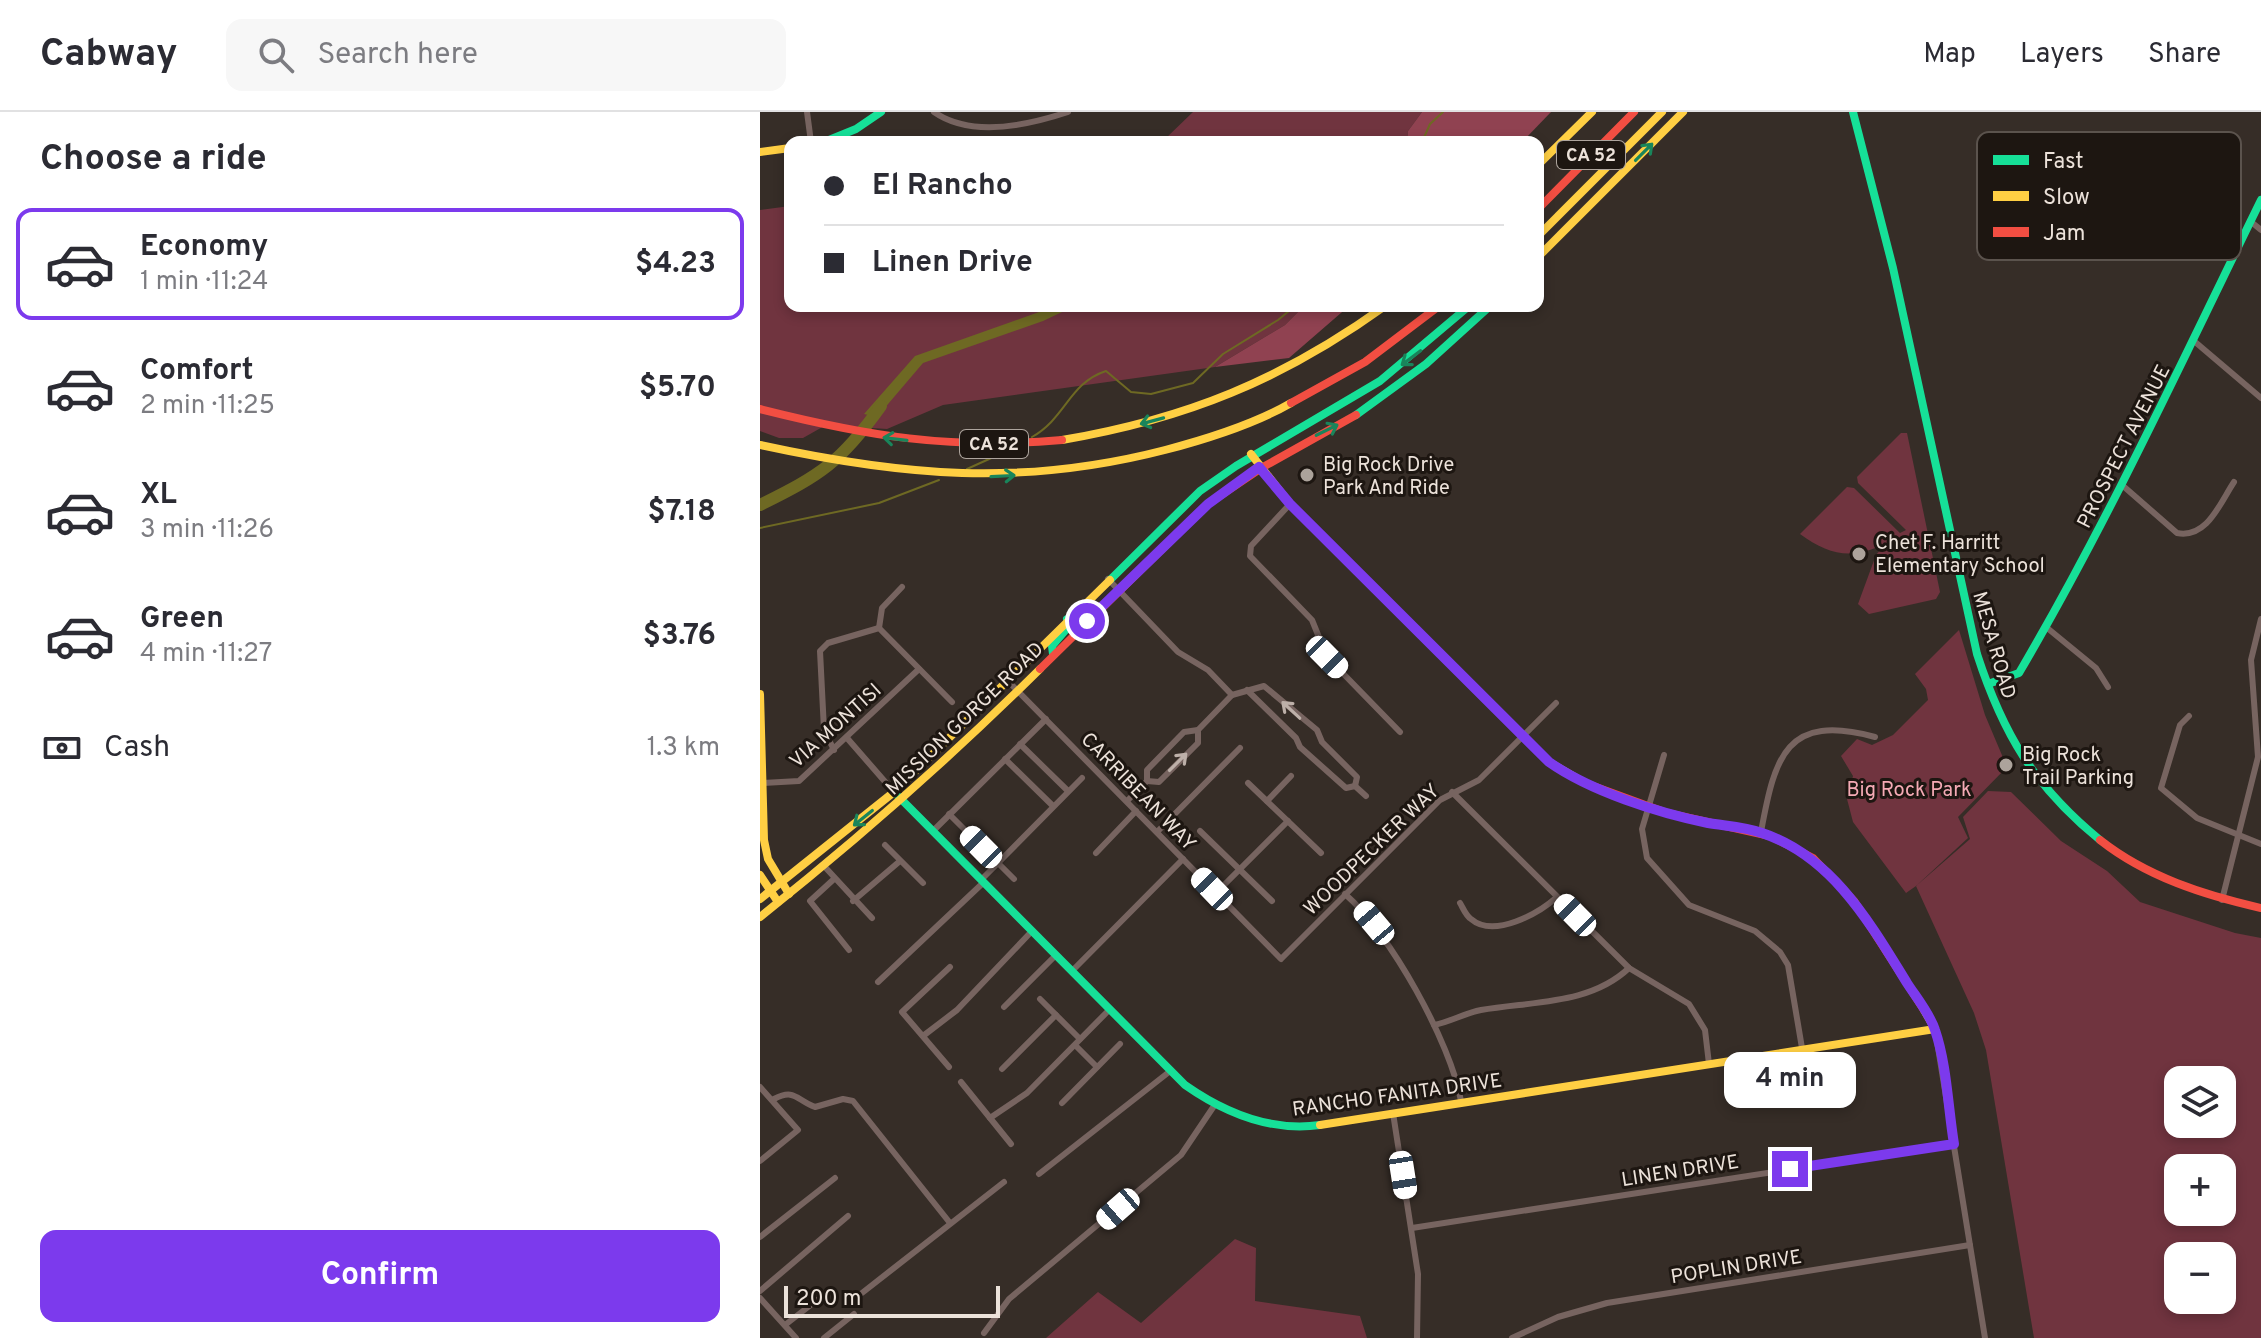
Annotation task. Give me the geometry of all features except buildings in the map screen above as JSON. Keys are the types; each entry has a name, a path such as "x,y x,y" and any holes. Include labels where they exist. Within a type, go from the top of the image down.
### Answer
{"main road":[{"path":"839,136 856,129 881,112"},
{"name":"CA 52","path":"1544,159 1592,112"},
{"name":"CA 52","path":"1544,203 1634,112"},
{"path":"1544,230 1662,112"},
{"path":"1544,251 1683,112"},
{"name":"MESA ROAD","path":"1853,112 1893,268 1977,654 2016,749 2041,785 2109,848 2149,873 2186,890 2261,908"},
{"path":"760,152 784,149"},
{"name":"PROSPECT AVENUE","path":"2241,240 2261,200"},
{"name":"PROSPECT AVENUE","path":"1988,684 2019,673 2046,627 2122,485 2232,260"},
{"name":"CA 52","path":"760,409 878,436 945,444 994,444 1118,430 1227,398 1319,353 1377,312"},
{"name":"CA 52","path":"760,445 862,469 975,477 1040,474 1134,460 1216,437 1300,400 1387,348 1432,312"},
{"name":"MISSION GORGE ROAD","path":"760,899 894,792 1200,491 1251,454 1357,396 1414,357 1463,312"},
{"name":"MISSION GORGE ROAD","path":"760,917 902,800 1208,504 1259,467 1383,397 1419,371 1483,312"},
{"path":"1251,454 1290,504 1549,762 1574,777 1648,804 1706,822 1761,832 1802,852 1838,882 1935,1029"},
{"path":"1053,654 1052,646 1070,625 1067,619"},
{"path":"760,694 764,840 768,859 789,894"},
{"name":"RANCHO FANITA DRIVE","path":"894,792 1169,1072 1214,1106 1252,1122 1287,1127 1393,1113 1935,1029"},
{"path":"760,875 778,902"}],"street":[{"path":"807,112 810,136"},
{"path":"934,112 952,122 980,126 1049,118 1068,112"},
{"path":"2250,221 2261,230"},
{"path":"2194,341 2261,398"},
{"path":"2122,485 2177,533 2186,534 2205,526 2234,482"},
{"path":"1290,504 1251,546 1250,556 1312,620 1327,657 1400,732"},
{"path":"1108,579 1178,652 1208,670 1232,695"},
{"path":"879,628 882,608 902,587"},
{"path":"2222,900 2258,757 2251,660 2261,619"},
{"path":"2046,627 2096,668 2108,687"},
{"path":"879,628 952,702"},
{"path":"834,750 824,730 820,651 828,643 879,628"},
{"name":"VIA MONTISI","path":"763,783 799,781 919,669"},
{"name":"CARRIBEAN WAY","path":"1007,680 1281,959"},
{"path":"1127,801 1147,781 1147,770 1184,732 1198,730 1232,695 1264,686 1317,730 1321,739 1357,777 1355,786"},
{"path":"1249,689 1296,738 1300,747 1346,788 1355,786"},
{"name":"WOODPECKER WAY","path":"1281,959 1452,792 1479,780 1556,703"},
{"path":"2189,716 2180,725 2161,788 2197,818 2261,844"},
{"path":"933,831 1046,719"},
{"path":"1761,832 1774,772 1792,745 1806,736 1829,729 1859,731 1875,737"},
{"path":"1147,781 1159,782 1198,743 1198,730"},
{"path":"847,738 894,792"},
{"path":"1309,753 1321,739"},
{"path":"1020,744 1068,791"},
{"path":"1157,832 1240,748"},
{"path":"1664,755 1648,804 1642,836 1650,864 1689,905 1755,931 1784,959 1802,1048"},
{"path":"1005,759 1053,806"},
{"path":"1267,801 1291,776"},
{"path":"878,982 1082,778"},
{"path":"1248,783 1321,853"},
{"path":"1355,786 1366,796"},
{"path":"1452,792 1629,968 1651,984 1680,997 1697,1012 1705,1030 1709,1064"},
{"path":"1096,853 1136,811"},
{"path":"949,814 1014,879"},
{"path":"1216,893 1288,821"},
{"path":"1200,831 1272,901"},
{"path":"885,845 923,883"},
{"path":"1072,971 1183,859"},
{"path":"853,901 900,861"},
{"path":"824,866 853,901 872,918"},
{"path":"834,879 810,901 849,950"},
{"path":"1345,894 1374,923 1434,1025 1456,1072 1461,1101"},
{"path":"1460,903 1471,919 1481,924 1511,924 1540,913 1557,897"},
{"path":"923,1036 957,1010 1032,931"},
{"path":"1004,1007 1056,955"},
{"path":"949,1067 902,1012 950,967"},
{"path":"1434,1025 1476,1011 1585,995 1614,982 1629,968"},
{"path":"1040,999 1097,1067"},
{"path":"990,1118 1027,1093 1110,1009"},
{"path":"1002,1069 1056,1015"},
{"path":"1935,1029 1985,1338"},
{"path":"1062,1103 1120,1044"},
{"path":"1039,1174 1169,1072"},
{"path":"961,1082 1011,1144"},
{"path":"760,1087 774,1099 798,1130 760,1161"},
{"path":"774,1099 786,1093 796,1094 815,1107 843,1099 853,1101 950,1223"},
{"path":"984,1333 1009,1299 1181,1155 1214,1106"},
{"path":"1393,1113 1418,1274 1417,1338"},
{"name":"LINEN DRIVE","path":"1412,1228 1954,1144"},
{"path":"760,1237 835,1178"},
{"path":"862,1293 1004,1182"},
{"path":"760,1291 848,1216"},
{"name":"POPLIN DRIVE","path":"1512,1338 1558,1317 1607,1303 1970,1245"},
{"path":"760,1298 796,1338"},
{"path":"785,1325 817,1300"},
{"path":"824,1338 854,1314"}],"green space":[{"path":"1193,112 1422,112 1408,136 1168,136"},
{"path":"784,207 784,312 1298,312 1285,325 1215,367 943,405 887,429 826,425 803,438 779,438 760,431 760,210"},
{"path":"1901,433 1907,433 1940,592 1936,599 1869,614 1858,604 1876,555 1886,543 1863,552 1842,553 1821,547 1800,534 1847,487 1854,488 1900,533 1906,530 1858,483 1857,477"},
{"name":"Big Rock Park","path":"1959,630 1985,715 2007,767 1958,817 1968,838 1906,893 1853,822 1847,799 1853,776 1841,756 1857,739 1872,745 1893,735 1928,700 1926,689 1915,674"},
{"path":"1988,791 2011,792 2061,841 2107,871 2140,902 2235,933 2261,938 2261,1338 2034,1338 1986,1050 1974,1013 1916,886 1970,839 1963,817"},
{"path":"1235,1239 1256,1248 1255,1301 1360,1316 1367,1338 1046,1338 1098,1292 1141,1323"}],"shaded area":[{"path":"1422,112 1551,112 1528,136 1408,136"},
{"path":"1039,312 1062,312 923,363 877,417 864,414 915,356"},
{"path":"1298,312 1342,312 1289,358 1215,367 1285,325"}],"waterway":[{"path":"1425,136 1430,124 1443,112"},
{"path":"1032,437 1053,420 1075,392 1106,371 1131,392 1151,394 1193,383 1223,354 1288,312"},
{"path":"760,505 799,485 828,465 854,441 881,406"},
{"path":"967,469 1009,450"},
{"path":"760,528 879,503 939,480"}],"traffic: fast":[{"path":"839,136 856,129 881,112"},
{"path":"1853,112 1893,268 1977,654 1998,709 2024,757 2057,799 2100,840"},
{"path":"2241,241 2261,200"},
{"path":"1988,684 2019,673 2084,557 2232,260"},
{"path":"1110,580 1200,491 1236,466 1380,381 1462,312"},
{"path":"1356,415 1426,364 1483,312"},
{"path":"1053,654 1052,646 1070,625 1067,619"},
{"path":"897,795 1185,1085 1216,1104 1249,1118 1283,1126 1320,1125"}],"traffic: slow":[{"path":"1544,159 1592,112"},
{"path":"1544,230 1662,112"},
{"path":"1544,251 1683,112"},
{"path":"760,152 784,149"},
{"path":"1062,440 1150,421 1231,393 1309,355 1376,312"},
{"path":"760,445 812,456 913,470 1011,473 1112,462 1165,450 1246,425 1291,403"},
{"path":"1251,454 1290,504 1549,762 1585,783"},
{"path":"760,899 894,792 1110,580"},
{"path":"760,917 903,797 1040,669"},
{"path":"760,694 764,840 768,859 789,894"},
{"path":"760,875 778,902"},
{"path":"1320,1125 1935,1029 1924,1010"}],"traffic: jam":[{"path":"1544,203 1634,112"},
{"path":"1291,403 1365,362 1431,312"},
{"path":"760,409 837,427 946,442 1062,440"},
{"path":"1040,669 1208,504 1263,467 1356,415"},
{"path":"1585,783 1667,813 1770,836 1813,858 1854,901 1924,1010"},
{"path":"2100,840 2137,864 2177,883 2261,908"}],"place":[{"name":"Big Rock Drive Park And Ride","path":"1307,475"},
{"name":"Chet F. Harritt Elementary School","path":"1859,554"},
{"name":"Big Rock Trail Parking","path":"2006,765"}],"route":[{"path":"1087,621 1208,504 1259,467 1290,504 1549,762 1598,788 1706,822 1761,832 1791,845 1820,864 1838,882 1888,953 1935,1029 1954,1144 1790,1169"}]}
